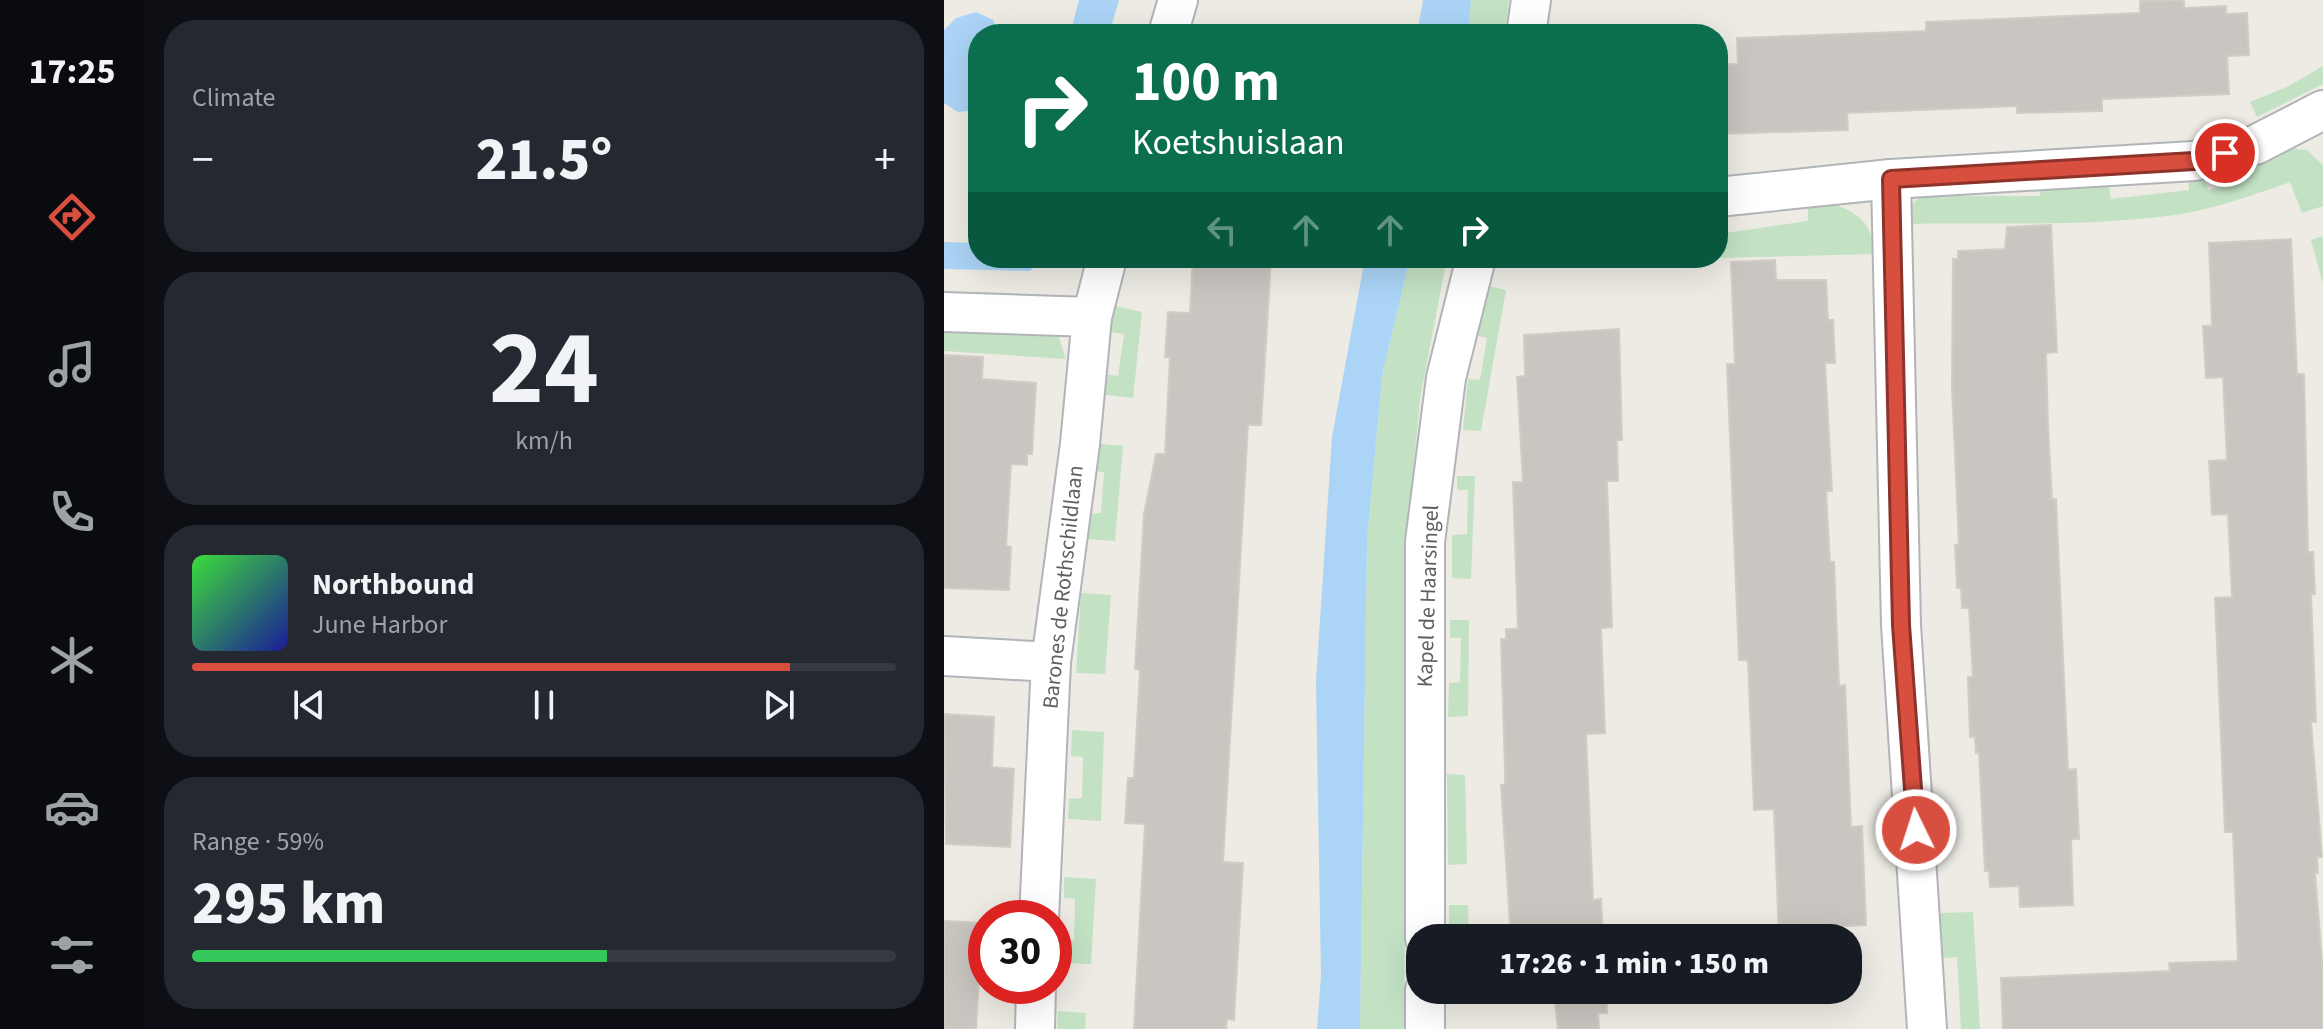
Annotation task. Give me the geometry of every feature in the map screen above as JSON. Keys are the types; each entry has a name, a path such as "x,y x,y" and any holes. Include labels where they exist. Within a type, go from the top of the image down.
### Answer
{"street":[{"path":"1171,24 1178,0"},
{"path":"1527,24 1531,0"},
{"path":"1728,196 1891,179 2194,161 2255,145 2321,116"},
{"path":"1891,179 1901,625 1927,1029"},
{"name":"Barones de Rothschildlaan","path":"1040,900 1051,662 1080,444 1092,317 1104,268"},
{"name":"Kapel de Haarsingel","path":"1425,924 1425,542 1446,378 1474,268"},
{"path":"944,312 1092,317"},
{"path":"944,656 1051,662"},
{"path":"1035,1029 1036,1004"},
{"path":"1425,1004 1425,1029"}],"green space":[{"path":"1471,0 1509,0 1505,24 1469,24"},
{"path":"2323,66 2323,84 2257,117 2250,102 2289,86"},
{"path":"2279,147 2307,150 2323,165 2323,206 2302,213 2290,182 2214,207 2167,216 2068,223 1904,224 1912,205 1925,194 1961,185 1961,196 2040,196 2042,183 2109,186 2111,199 2189,190 2188,177 2204,173 2208,190 2232,184 2228,168"},
{"path":"1836,205 1859,217 1868,229 1875,254 1728,258 1728,233 1808,221 1808,208"},
{"path":"2323,236 2323,284 2311,240"},
{"path":"1408,268 1445,268 1420,399 1408,528 1404,1029 1360,1029 1367,540 1382,376"},
{"path":"1485,285 1506,290 1481,431 1463,430 1468,379 1480,380 1487,338 1475,335"},
{"path":"1115,306 1142,312 1133,398 1100,394 1104,374 1118,376 1124,334 1110,332"},
{"path":"944,329 1058,335 1066,359 944,351"},
{"path":"1094,443 1123,446 1115,541 1086,539 1086,514 1101,513 1104,472 1090,471"},
{"path":"1457,476 1475,476 1471,579 1452,578 1452,535 1467,534 1468,490 1457,490"},
{"path":"1081,593 1111,595 1105,674 1076,673"},
{"path":"1450,620 1469,620 1468,716 1448,717 1449,683 1460,682 1461,638 1450,638"},
{"path":"1072,730 1104,732 1101,821 1068,819 1069,799 1082,798 1083,757 1071,756"},
{"path":"1447,774 1465,775 1467,864 1448,865"},
{"path":"1064,877 1096,879 1091,964 1072,963 1075,899 1064,898"},
{"path":"1449,905 1468,905 1469,924 1449,924"},
{"path":"1973,912 1980,1029 1961,1029 1957,957 1943,958 1940,913"},
{"path":"1058,1011 1086,1013 1085,1029 1057,1029"}],"water":[{"path":"1079,0 1119,0 1112,24 1073,24"},
{"path":"1423,0 1471,0 1469,24 1419,24"},
{"path":"976,12 995,24 968,24 968,111 958,112 944,103 944,30 956,18"},
{"path":"944,242 968,243 968,268 1033,268 1030,271 944,269"},
{"path":"1363,268 1408,268 1382,376 1367,540 1360,1029 1317,1029 1321,976 1316,681 1332,437"}],"building":[{"path":"2184,0 2184,8 2226,6 2226,14 2247,13 2249,55 2227,56 2229,94 2102,99 2102,111 2017,113 2017,106 1847,113 1848,130 1728,134 1728,64 1738,64 1737,38 1926,31 1926,22 2140,13 2140,1"},
{"path":"2051,225 2057,352 2046,353 2048,426 2052,499 2056,499 2068,770 2076,769 2079,839 2071,839 2073,905 2020,907 2019,886 1990,887 1989,871 1985,871 1979,753 1976,753 1975,737 1970,737 1968,677 1973,677 1969,608 1962,608 1961,588 1957,588 1955,545 1959,545 1952,388 1953,259 1958,259 1958,251 2005,249 2007,227"},
{"path":"2291,239 2297,374 2304,374 2308,552 2313,552 2315,594 2311,594 2316,722 2311,722 2322,857 2317,857 2318,873 2315,873 2323,973 2323,1029 2003,1029 2001,978 2170,971 2169,963 2238,961 2233,832 2225,832 2215,598 2232,597 2228,514 2212,515 2209,461 2227,460 2223,377 2206,378 2203,326 2212,326 2209,243"},
{"path":"1775,260 1776,280 1826,280 1828,320 1833,320 1835,363 1825,363 1832,491 1826,491 1830,562 1834,562 1839,686 1845,685 1851,827 1862,826 1866,925 1778,924 1774,809 1754,810 1748,660 1739,660 1727,364 1735,364 1731,262"},
{"path":"1192,268 1270,268 1261,425 1248,425 1223,862 1243,863 1234,1020 1227,1019 1226,1029 1134,1029 1145,824 1125,823 1128,778 1134,778 1140,670 1135,669 1144,514 1156,454 1165,454 1170,357 1165,357 1168,312 1190,313"},
{"path":"1619,329 1622,440 1617,440 1618,481 1607,481 1612,627 1601,628 1605,733 1586,734 1593,900 1601,899 1602,924 1510,924 1501,785 1505,785 1505,769 1501,639 1506,639 1506,629 1518,629 1513,482 1523,482 1517,377 1525,376 1524,335"},
{"path":"944,355 983,357 982,379 1036,383 1032,454 1027,454 1027,465 1011,464 1006,546 1011,547 1009,590 944,588"},
{"path":"944,714 994,717 992,767 1014,769 1010,847 946,844"},
{"path":"944,921 968,922 968,1004 977,1004 976,1029 944,1029"},
{"path":"1555,1004 1607,1004 1607,1013 1598,1013 1599,1029 1558,1029"}],"route":[{"path":"1916,830 1901,625 1891,179 2194,161 2225,153"}]}
